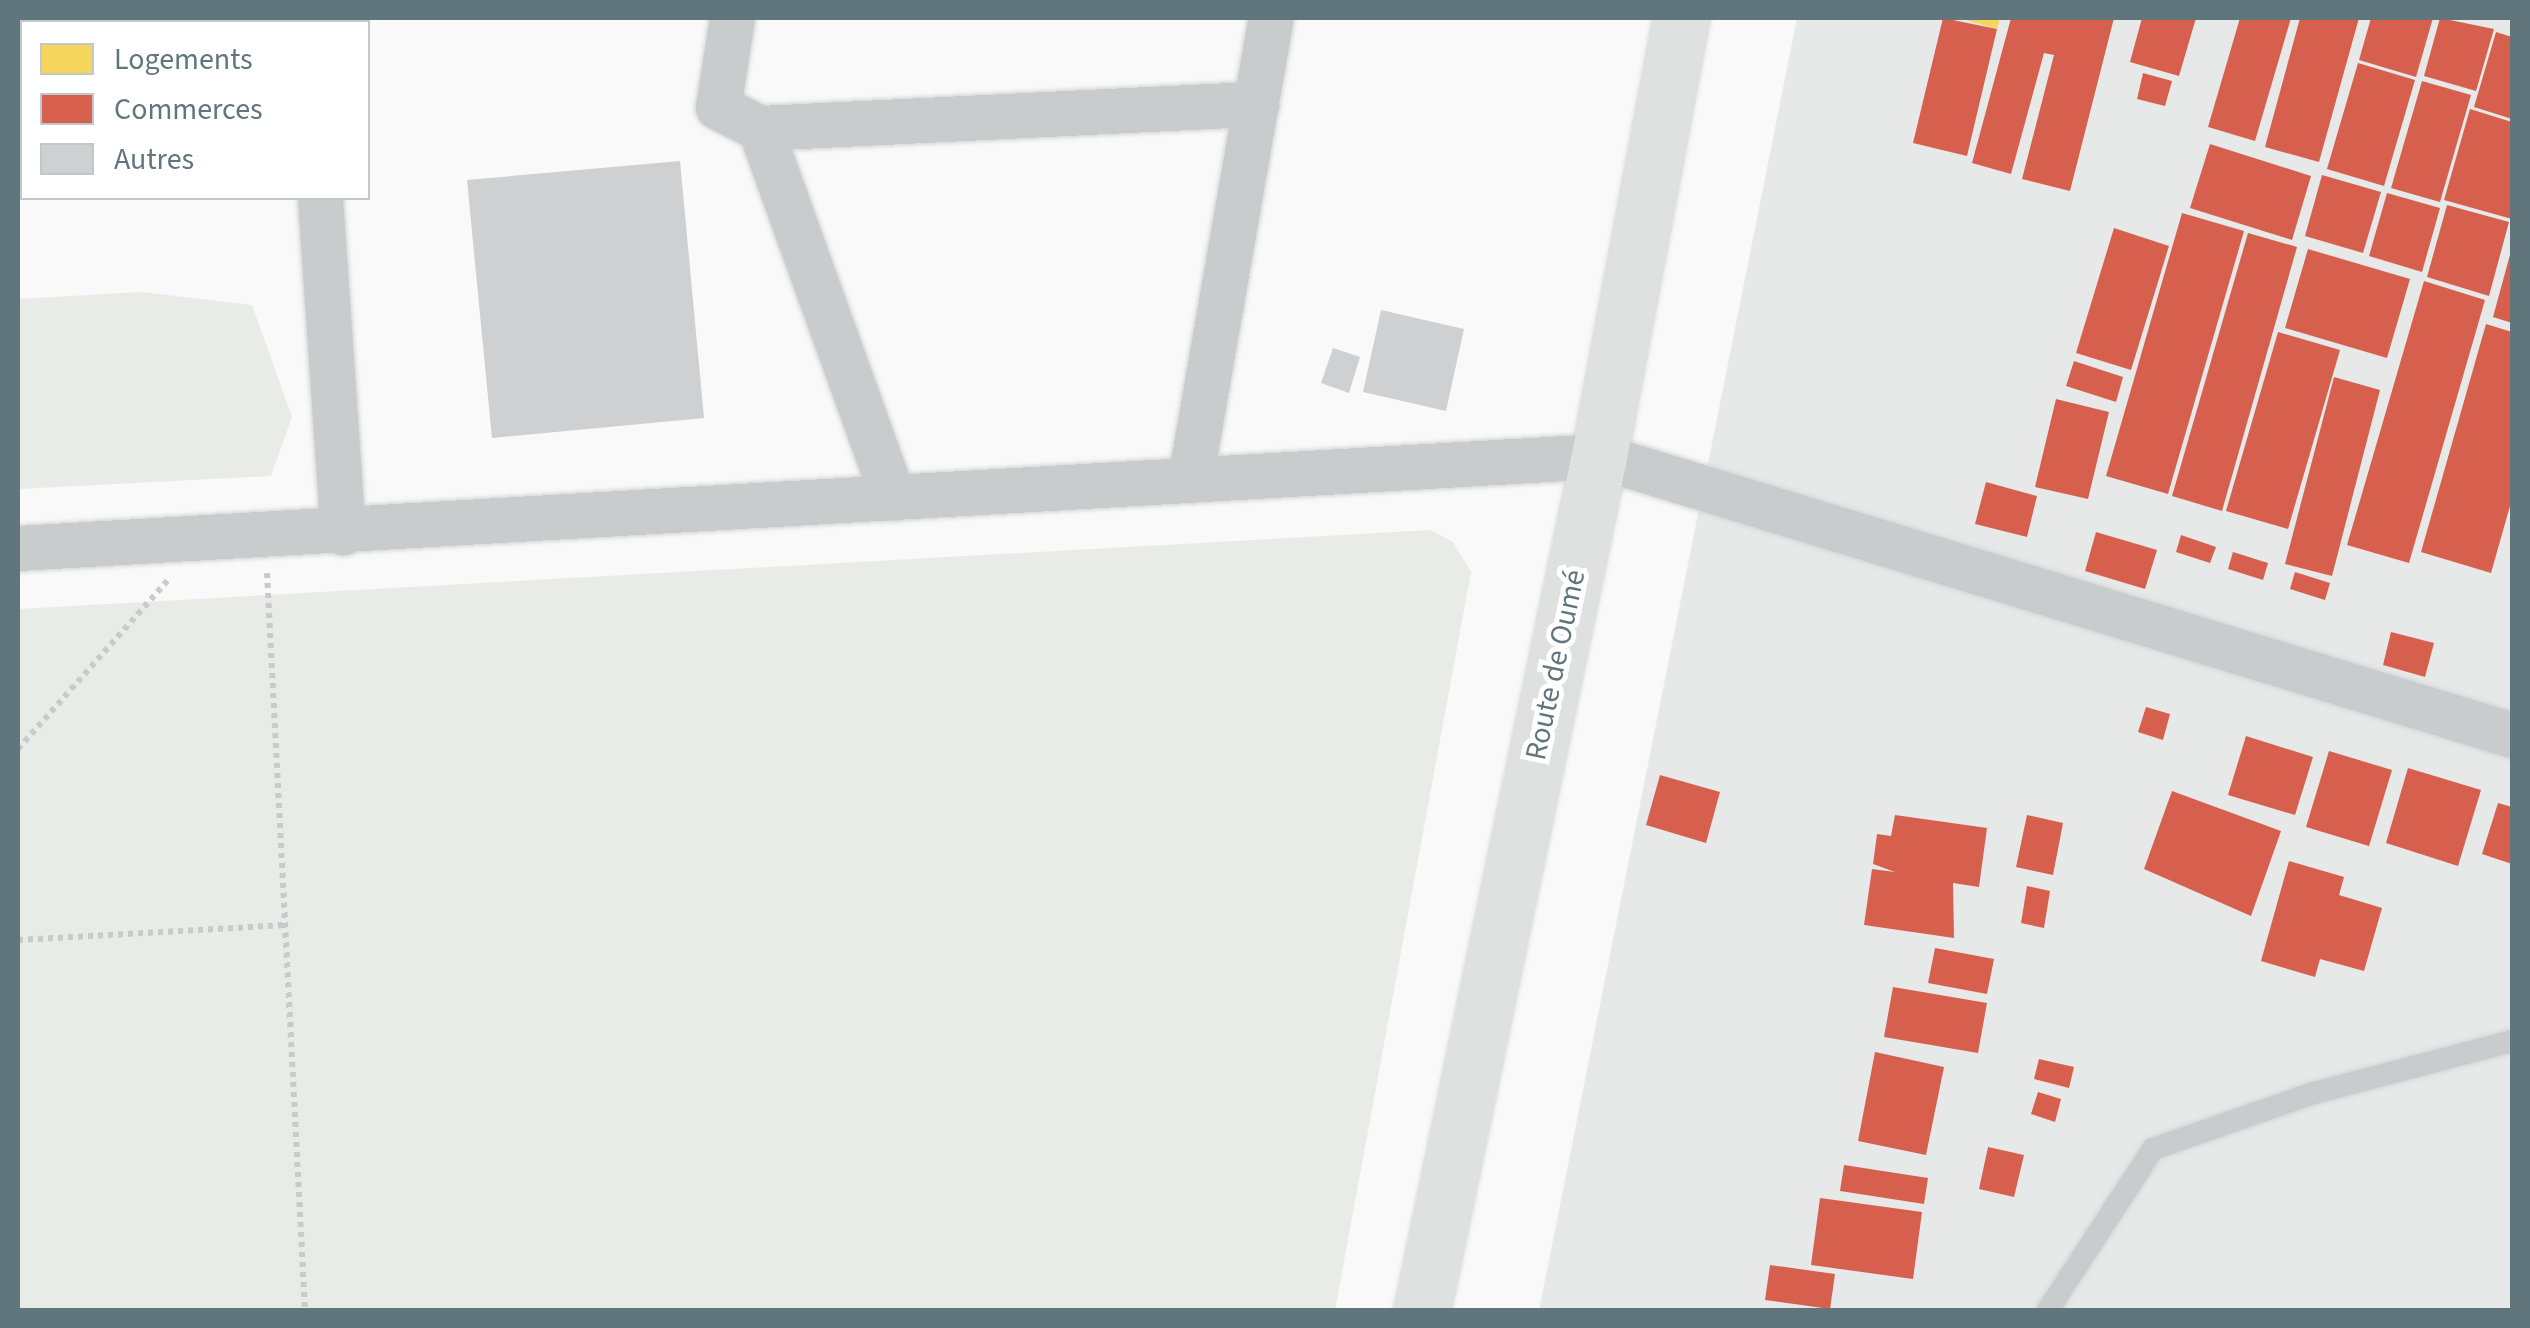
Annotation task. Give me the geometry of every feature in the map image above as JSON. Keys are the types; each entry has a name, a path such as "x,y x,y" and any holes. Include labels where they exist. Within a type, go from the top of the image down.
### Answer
{"main road":[{"name":"Route de Oumé","path":"1422,1310 1599,456 1681,18"}],"street":[{"path":"732,18 718,107 760,128 1256,104"},
{"path":"1190,480 1271,18"},
{"path":"760,128 893,498"},
{"path":"320,200 343,532"},
{"path":"18,548 1599,456 2512,735"}],"lane":[{"path":"2048,1310 2153,1150 2314,1094 2512,1041"}],"path":[{"path":"265,536 305,1310"},
{"path":"18,750 204,539"},
{"path":"18,940 286,925"}],"shaded area":[{"path":"1797,18 2512,18 2512,1310 1539,1310"},
{"path":"141,292 252,305 292,417 271,476 18,489 18,299"},
{"path":"1431,530 1453,542 1471,572 1335,1310 18,1310 18,609"}],"building: Logements":[{"path":"1959,18 2000,18 1997,29"}],"building: Commerces":[{"path":"1943,18 1997,29 1967,156 1913,143"},
{"path":"2011,18 2114,18 2070,191 2022,179 2054,55 2044,53 2011,174 1972,163"},
{"path":"2142,18 2196,18 2179,76 2130,62"},
{"path":"2240,18 2291,18 2255,141 2208,127"},
{"path":"2300,18 2359,18 2319,162 2265,147"},
{"path":"2371,18 2433,18 2416,77 2359,60"},
{"path":"2440,18 2494,29 2476,91 2424,76"},
{"path":"2496,32 2512,37 2512,119 2474,107"},
{"path":"2358,63 2415,80 2384,186 2327,169"},
{"path":"2143,73 2172,81 2165,106 2137,99"},
{"path":"2422,81 2471,95 2440,202 2391,188"},
{"path":"2470,109 2512,122 2512,219 2444,200"},
{"path":"2210,144 2311,176 2292,240 2190,208"},
{"path":"2322,175 2381,192 2363,253 2305,236"},
{"path":"2387,193 2440,208 2422,272 2369,256"},
{"path":"2447,205 2509,222 2489,296 2427,277"},
{"path":"2182,213 2244,231 2168,494 2106,476"},
{"path":"2114,228 2169,246 2131,370 2076,353"},
{"path":"2248,233 2297,247 2222,511 2172,496"},
{"path":"2308,249 2410,279 2387,358 2285,328"},
{"path":"2512,251 2512,323 2493,317"},
{"path":"2424,281 2485,300 2409,563 2347,545"},
{"path":"2486,324 2512,332 2512,499 2491,573 2421,552"},
{"path":"2278,332 2340,350 2288,529 2226,511"},
{"path":"2074,361 2123,377 2116,402 2066,386"},
{"path":"2334,377 2380,390 2332,576 2285,564"},
{"path":"2056,399 2109,412 2088,499 2035,487"},
{"path":"1986,482 2037,496 2027,537 1975,524"},
{"path":"2096,532 2157,550 2145,589 2085,571"},
{"path":"2181,535 2216,547 2210,563 2176,552"},
{"path":"2233,552 2268,563 2263,580 2228,569"},
{"path":"2295,572 2330,583 2325,600 2290,589"},
{"path":"2391,632 2434,643 2425,677 2383,665"},
{"path":"2146,707 2170,714 2163,740 2138,732"},
{"path":"2246,736 2313,757 2295,815 2228,795"},
{"path":"2329,751 2392,770 2369,846 2306,827"},
{"path":"2408,768 2481,790 2458,866 2386,843"},
{"path":"1660,775 1720,792 1706,843 1646,825"},
{"path":"2172,791 2281,831 2251,916 2144,869"},
{"path":"2498,803 2512,807 2512,864 2482,854"},
{"path":"1895,815 1987,828 1979,887 1953,883 1954,938 1864,925 1872,869 1895,872 1873,864 1877,834 1891,836"},
{"path":"2027,815 2063,823 2053,875 2016,867"},
{"path":"2289,861 2344,877 2339,895 2382,908 2364,971 2320,959 2315,977 2261,961"},
{"path":"2027,886 2050,891 2044,928 2021,923"},
{"path":"1935,948 1994,959 1987,994 1928,983"},
{"path":"1893,987 1987,1003 1978,1053 1884,1037"},
{"path":"1875,1052 1944,1067 1926,1155 1858,1141"},
{"path":"2039,1059 2074,1067 2069,1088 2034,1079"},
{"path":"2038,1092 2061,1099 2055,1122 2031,1114"},
{"path":"1988,1147 2024,1155 2014,1197 1979,1189"},
{"path":"1844,1165 1928,1178 1924,1204 1840,1191"},
{"path":"1820,1198 1922,1212 1913,1279 1811,1265"},
{"path":"1770,1265 1835,1274 1830,1309 1765,1300"}],"building: Autres":[{"path":"680,161 704,418 492,438 467,180"},
{"path":"1381,310 1464,329 1446,411 1363,392"},
{"path":"1333,348 1360,357 1349,393 1321,383"}]}
